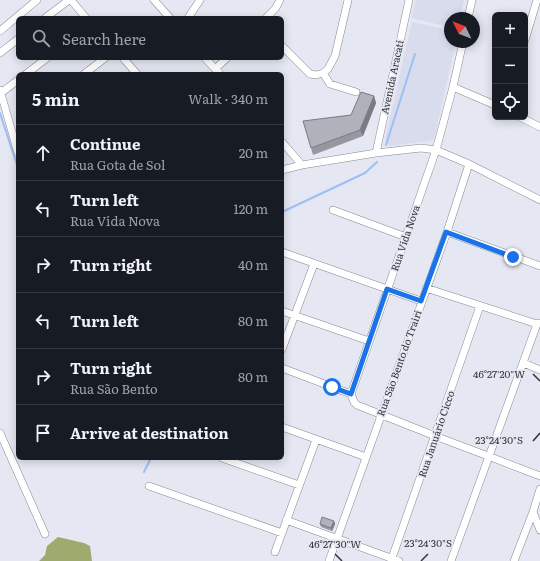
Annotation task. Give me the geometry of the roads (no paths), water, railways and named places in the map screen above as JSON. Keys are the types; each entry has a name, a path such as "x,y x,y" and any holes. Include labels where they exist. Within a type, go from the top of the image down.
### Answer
{"street":[{"path":"18,16 37,0"},
{"path":"48,16 70,0 84,16"},
{"path":"154,0 168,16"},
{"path":"189,16 200,0"},
{"path":"268,16 275,9 280,0"},
{"path":"284,48 310,74 316,75 323,73 328,69 335,56 348,0"},
{"name":"Avenida Aracati","path":"376,153 409,0"},
{"path":"469,12 472,0"},
{"path":"528,30 537,0"},
{"path":"0,31 16,18"},
{"path":"0,53 16,41"},
{"name":"Rua Vida Nova","path":"351,394 436,150 462,48"},
{"path":"29,72 44,60"},
{"path":"87,72 102,60"},
{"path":"125,60 135,72"},
{"path":"207,60 218,72 226,60"},
{"path":"323,73 330,84 356,92"},
{"path":"16,81 0,92 16,146"},
{"path":"453,87 492,104"},
{"path":"526,120 540,127"},
{"path":"11,128 16,124"},
{"path":"284,144 302,165"},
{"path":"284,170 302,165 376,153 422,148 436,150 469,164 540,200"},
{"name":"Rua São Bento do Trairi","path":"329,561 469,164"},
{"path":"333,210 406,237"},
{"path":"446,232 540,266"},
{"path":"284,253 421,301"},
{"path":"284,344 314,264"},
{"path":"426,288 480,306 539,323 488,456 451,561"},
{"name":"Rua Januário Cicco","path":"394,560 434,436 480,306"},
{"path":"284,312 369,341"},
{"path":"524,363 540,370"},
{"path":"284,369 351,394 355,404 540,476"},
{"path":"284,428 366,457"},
{"path":"0,433 45,534"},
{"path":"274,552 316,440"},
{"path":"228,460 299,485"},
{"path":"149,486 282,533"},
{"path":"514,561 533,512 540,489"},
{"path":"533,512 540,530"},
{"path":"286,520 394,560"}],"waterway":[{"path":"386,145 415,54"},
{"path":"0,113 16,162"},
{"path":"284,211 365,173 377,162"},
{"path":"144,472 150,460"}]}
